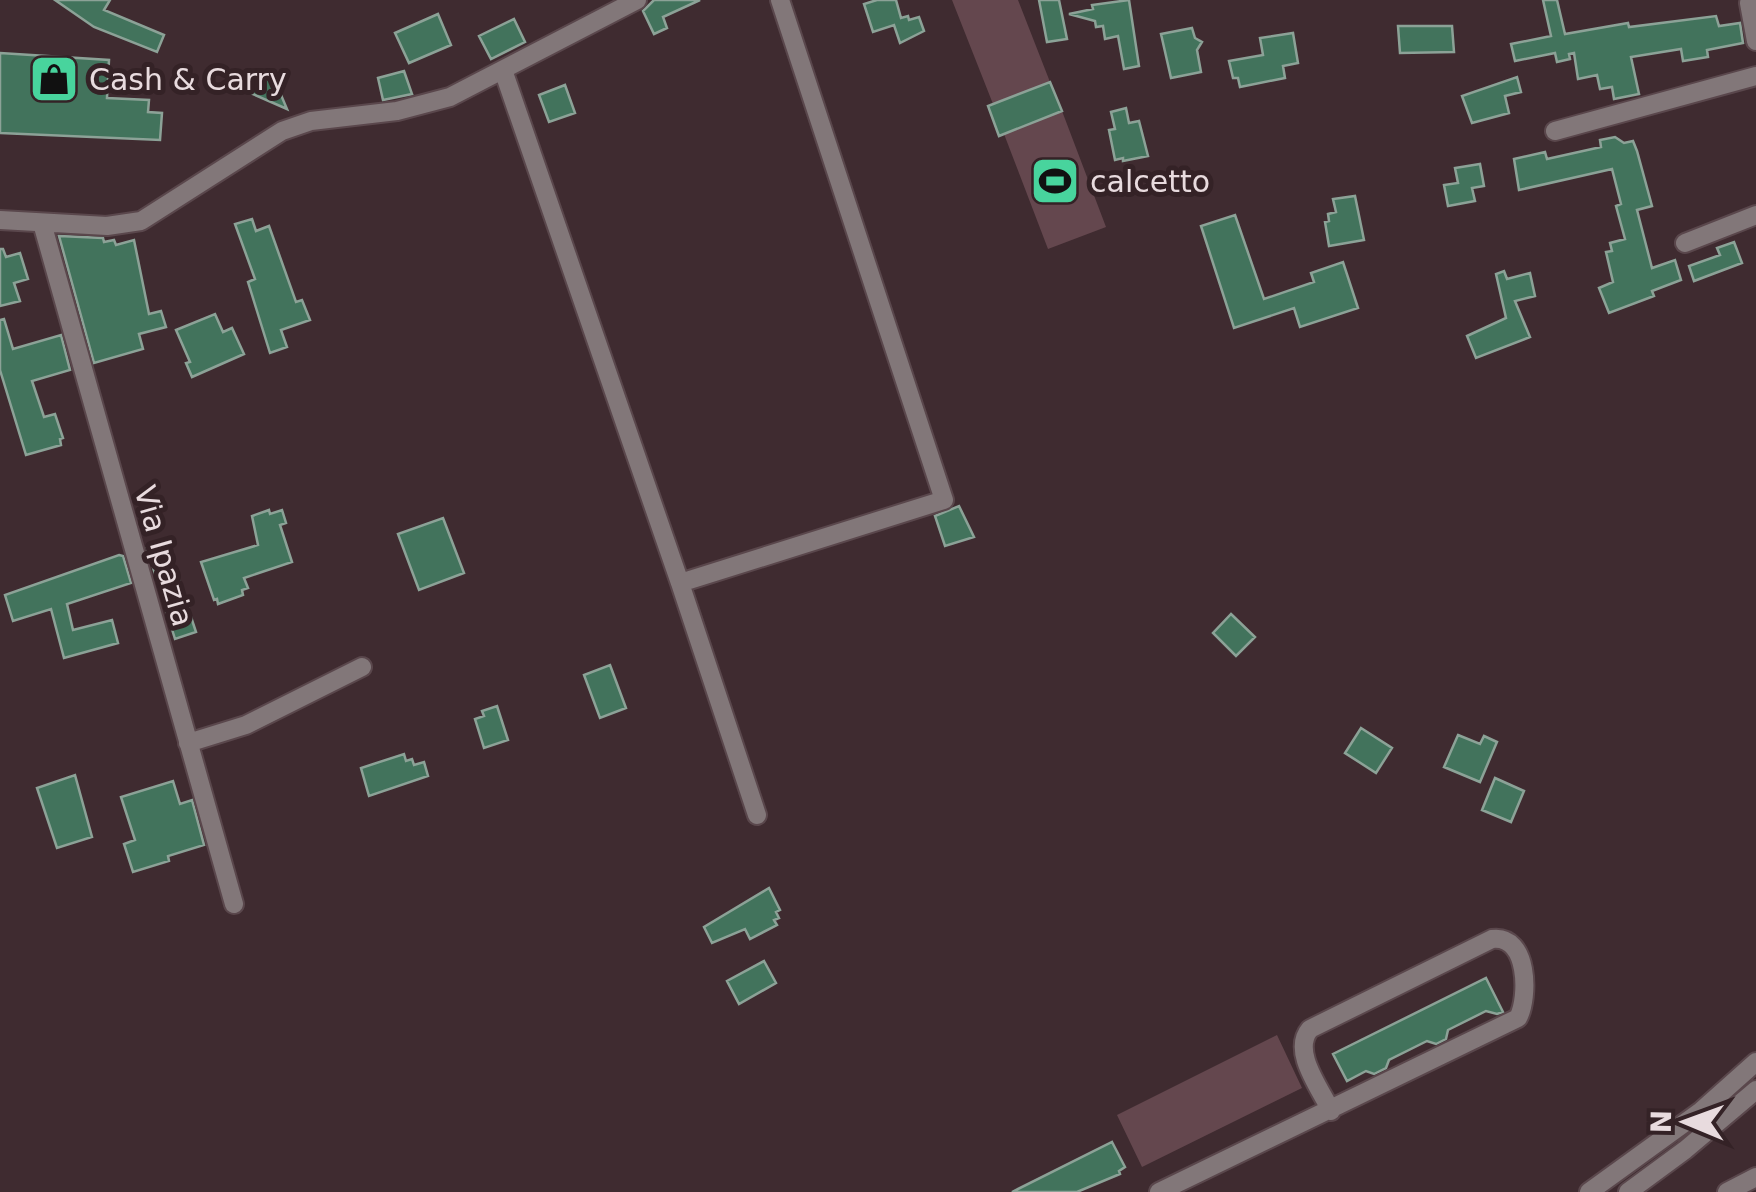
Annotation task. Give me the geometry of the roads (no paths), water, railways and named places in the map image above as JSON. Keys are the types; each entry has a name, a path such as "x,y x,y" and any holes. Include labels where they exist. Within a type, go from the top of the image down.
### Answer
{"street":[{"path":"0,220 107,226 141,221 282,131 311,121 397,111 450,96 637,0"},
{"path":"680,583 944,500 780,0"},
{"path":"1756,1 1749,4 1756,41"},
{"path":"504,70 757,815"},
{"path":"1554,130 1756,76"},
{"path":"1684,244 1756,215"},
{"name":"Via Ipazia","path":"42,223 234,904"},
{"path":"188,743 246,725 362,667"},
{"path":"1164,1191 1331,1111 1518,1018 1522,1003 1521,958 1516,946 1503,938 1492,938 1310,1028 1304,1036 1304,1054 1331,1111"},
{"path":"1589,1192 1701,1111 1756,1062"},
{"path":"1628,1192 1756,1090"},
{"path":"1727,1192 1756,1177"}],"place":[{"name":"Cash & Carry","path":"54,79"},
{"name":"calcetto","path":"1055,181"}]}
